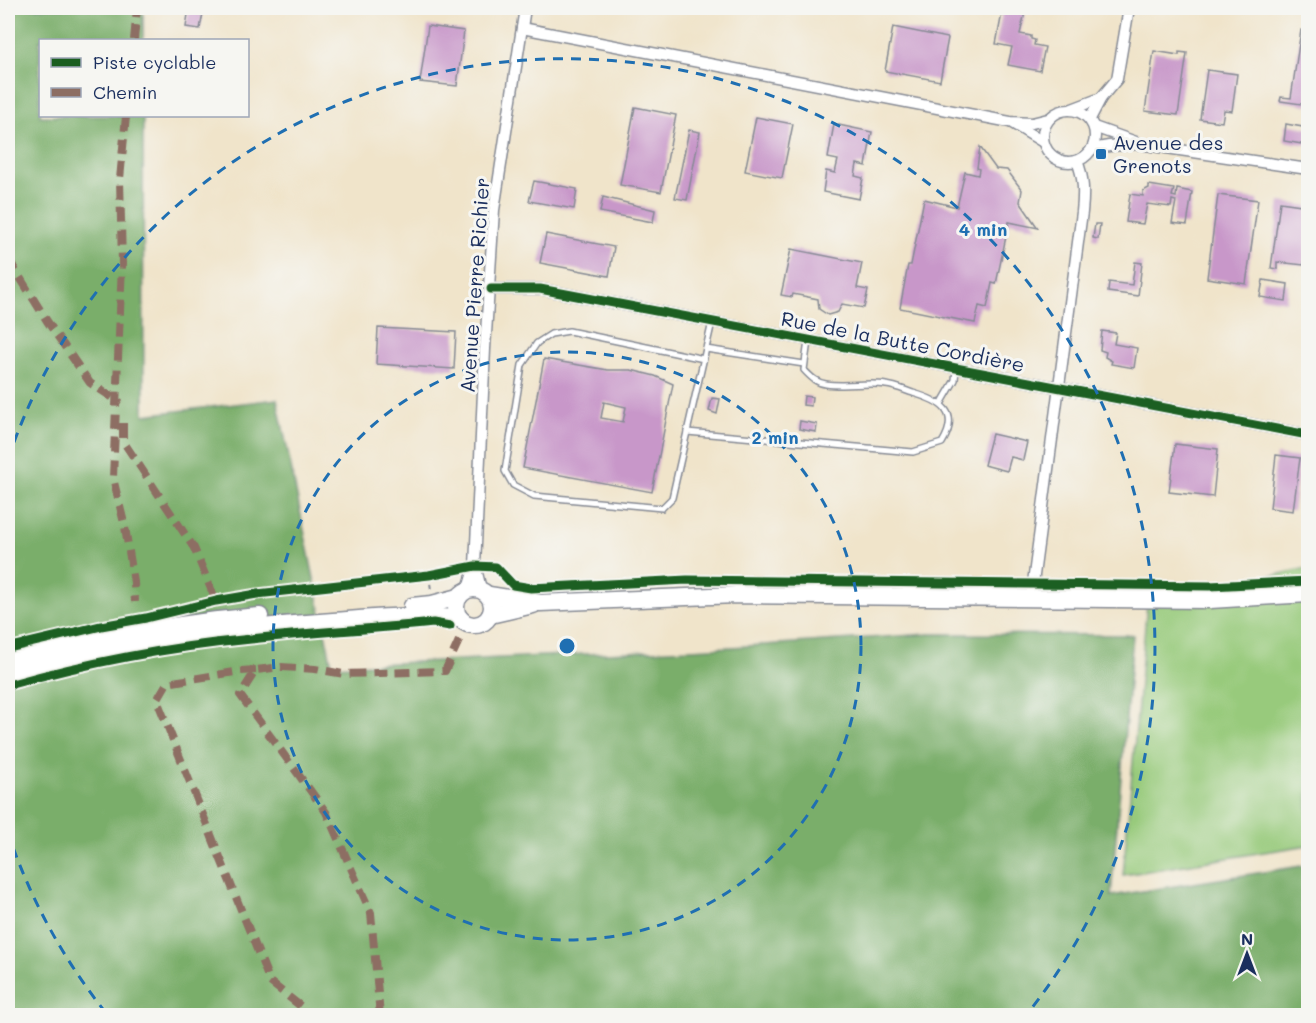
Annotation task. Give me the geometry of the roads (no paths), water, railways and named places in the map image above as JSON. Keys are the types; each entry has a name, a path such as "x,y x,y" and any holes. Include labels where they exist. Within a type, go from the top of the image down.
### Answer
{"main road":[{"path":"8,661 185,625 233,618 424,605 474,593 540,603 736,595 1210,600 1308,594"},
{"path":"474,593 493,607 487,620 477,625 465,623 456,608 474,593"},
{"path":"490,615 540,603"},
{"path":"8,674 108,651 242,629 418,615 461,619"}],"street":[{"name":"Avenue Pierre Richier","path":"474,593 494,210 525,8"},
{"path":"1010,122 1043,142 1054,157 1062,161 1077,161 1085,157 1095,141 1092,123 1101,98 1117,79 1129,8"},
{"path":"522,28 1010,122 1032,123 1048,119 1063,110 1101,98"},
{"path":"1072,109 1083,113 1092,123 1139,144"},
{"path":"1043,142 1044,127 1048,119"},
{"path":"1092,149 1139,144 1308,169"},
{"path":"1031,598 1084,189 1082,172 1077,161"},
{"name":"Rue de la Butte Cordière","path":"491,289 540,289 1308,435"}],"lane":[{"path":"704,359 569,332 551,334 537,342 522,365 505,471 513,485 534,496 662,508 672,498 704,359 712,322"},
{"path":"687,432 913,452 942,442 949,431 949,419 945,406 933,399 887,385 825,384 814,380 804,370 808,341"},
{"path":"706,349 804,364"},
{"path":"941,404 955,380 956,369"}],"place":[{"name":"Avenue des Grenots","path":"1101,154"}]}
